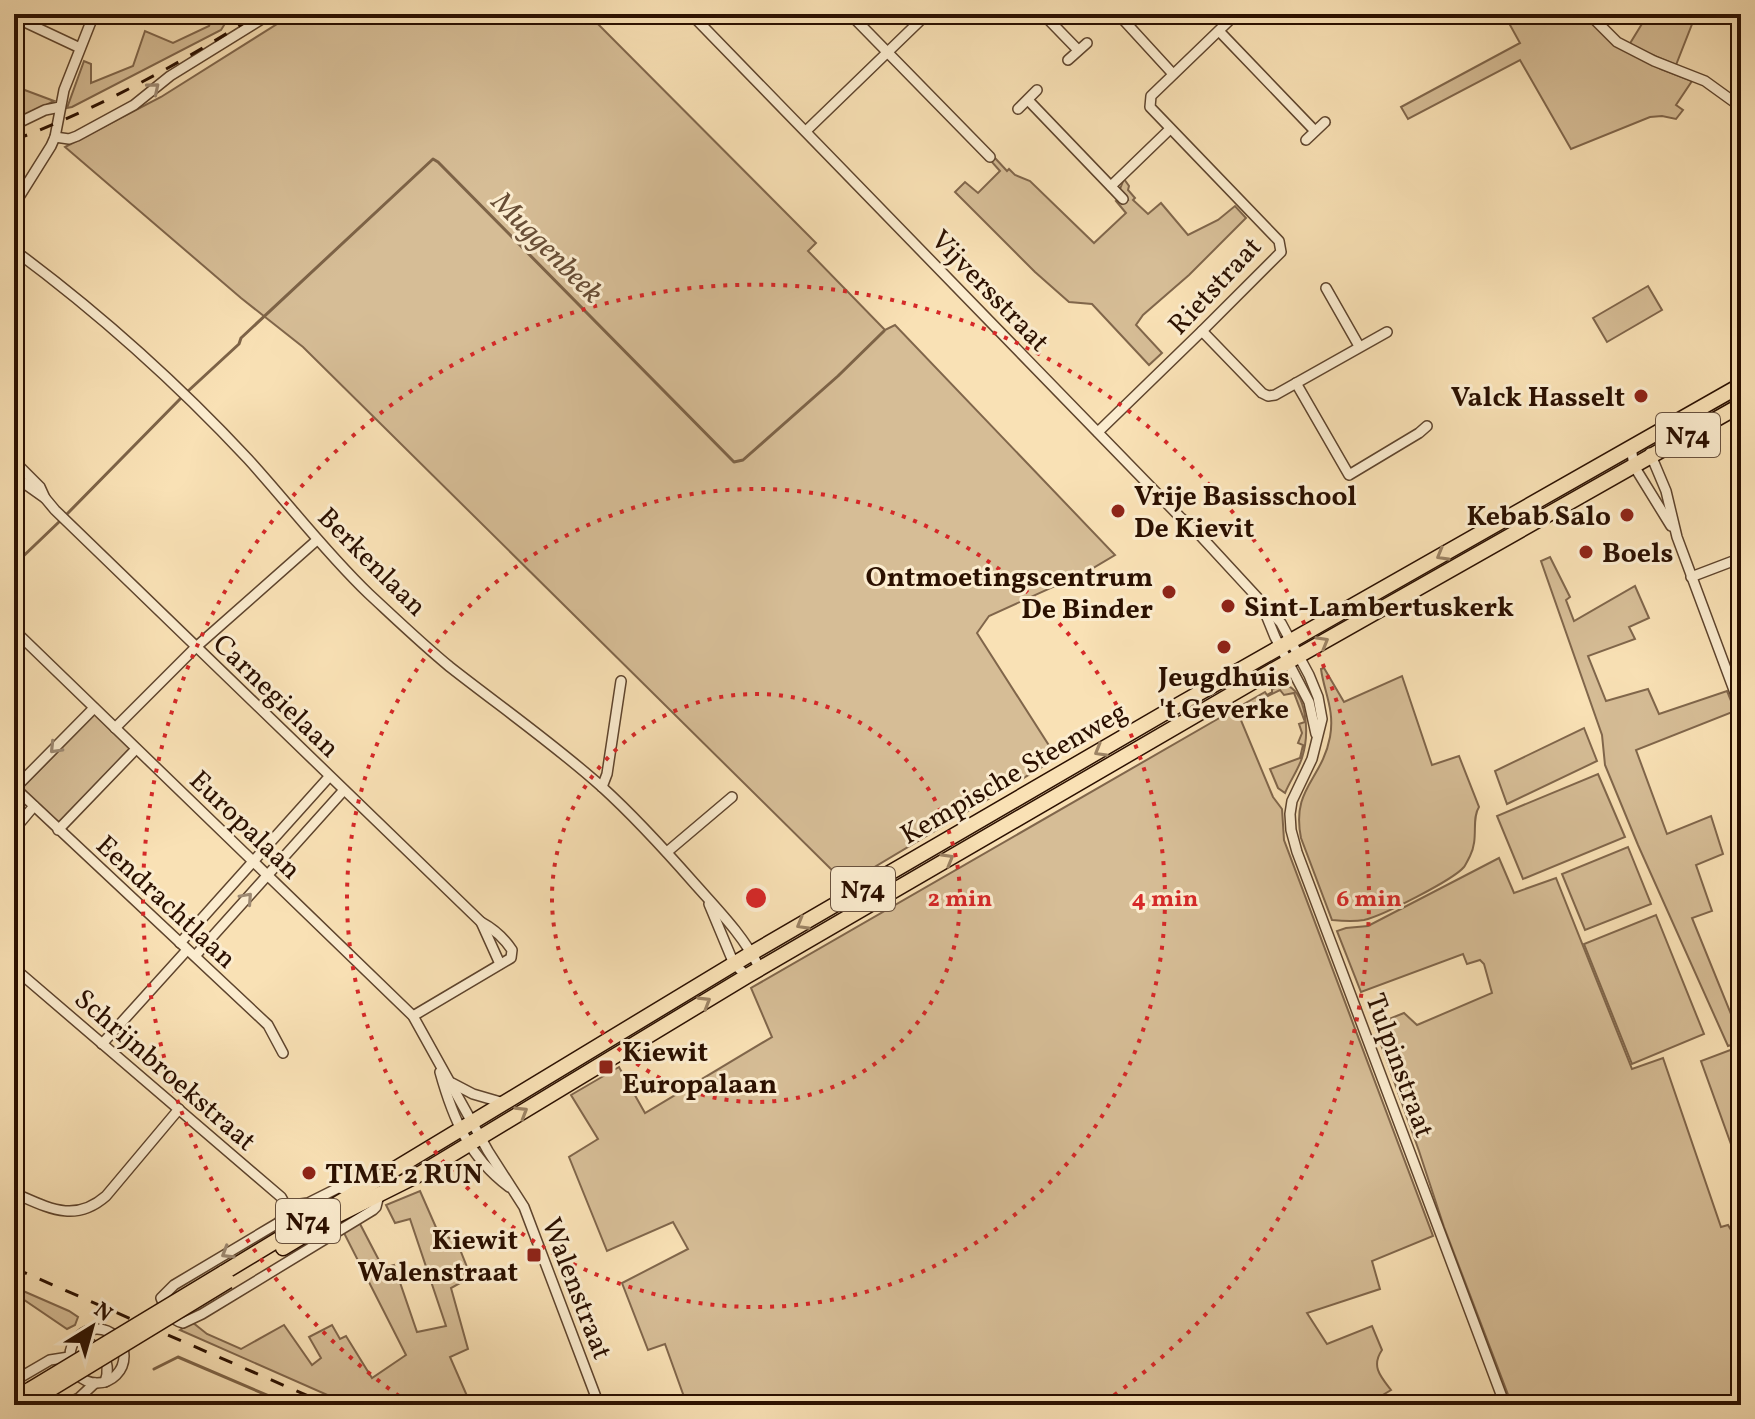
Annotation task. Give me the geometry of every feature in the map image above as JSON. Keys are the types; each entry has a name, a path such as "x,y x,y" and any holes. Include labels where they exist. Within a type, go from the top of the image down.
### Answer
{"main road":[{"name":"Kempische Steenweg","path":"225,1277 418,1175 1741,385"},
{"name":"Kempische Steenweg","path":"14,1399 30,1397 359,1191 752,953 1180,704 1290,652 1741,405"}],"street":[{"path":"14,205 55,137 64,90 94,14"},
{"path":"55,137 69,139 77,136 134,105 170,76 270,14"},
{"name":"Vijversstraat","path":"691,14 1259,598 1281,623 1290,652"},
{"path":"850,14 990,157"},
{"path":"806,131 927,14"},
{"path":"1043,14 1078,50"},
{"path":"1108,22 1117,14 1173,74"},
{"name":"Rietstraat","path":"1098,432 1281,252 1279,241 1150,107 1151,96 1236,14"},
{"path":"1591,15 1617,42 1705,81 1741,107"},
{"path":"14,17 80,48"},
{"path":"1219,31 1315,131"},
{"path":"1068,60 1087,43"},
{"path":"1018,109 1037,90"},
{"path":"1028,100 1123,199"},
{"path":"14,125 45,110 60,107"},
{"path":"1306,140 1325,122"},
{"path":"1111,186 1170,129"},
{"path":"979,146 987,138"},
{"name":"Berkenlaan","path":"14,250 70,292 184,392 317,540 447,665 602,787 667,852 746,943 752,953 754,973 734,964 706,897"},
{"path":"1326,288 1359,346"},
{"path":"1322,304 1333,298"},
{"path":"1202,331 1268,396 1275,395 1387,332"},
{"path":"1296,383 1349,475 1427,426"},
{"path":"1677,537 1634,466 1636,445 1652,455 1691,577 1741,709"},
{"name":"Carnegielaan","path":"14,461 40,487 45,498"},
{"name":"Carnegielaan","path":"14,476 45,498 329,777 481,922 507,942 512,950 511,958 500,964 481,922"},
{"path":"115,728 196,647 317,540"},
{"path":"1691,577 1741,558"},
{"name":"Europalaan","path":"14,630 413,1016 450,1081 467,1125"},
{"name":"Tulpinstraat","path":"1290,652 1318,697 1322,719 1312,759 1292,801 1291,830 1297,852 1505,1405"},
{"path":"602,787 607,774 621,681"},
{"path":"15,787 94,708"},
{"path":"58,830 136,749"},
{"path":"187,950 253,861 329,777"},
{"name":"Eendrachtlaan","path":"15,787 268,1025 283,1053"},
{"path":"102,1044 187,950 267,875 344,790"},
{"path":"667,852 732,797"},
{"path":"14,830 34,806"},
{"path":"413,1016 500,964"},
{"name":"Schrijnbroekstraat","path":"14,968 281,1197 286,1206"},
{"name":"Europalaan","path":"436,1058 451,1107 467,1125"},
{"path":"450,1081 473,1094 504,1103"},
{"path":"14,1193 60,1211 85,1210 96,1205 179,1109"},
{"name":"Walenstraat","path":"467,1125 475,1140 477,1158 512,1189 524,1207 599,1405"},
{"name":"Kempische Steenweg","path":"359,1191 338,1188 308,1203 286,1206 285,1215 278,1223 166,1292 161,1298 166,1312 183,1323 202,1314 360,1218 376,1207 379,1194"},
{"path":"66,1403 79,1398 118,1374 123,1364 122,1345 114,1335 107,1330 88,1330 76,1339 69,1357 73,1369 85,1381 104,1382"},
{"path":"76,1339 94,1344 106,1360 108,1374 104,1382"},
{"path":"14,1381 50,1360 69,1357"},
{"path":"66,1403 78,1388 78,1376"}],"shaded area":[{"path":"214,14 227,16 221,30 67,108 84,61 91,64 91,83 133,66 145,31 173,43 209,26"},
{"path":"293,14 588,14 816,243 808,251 885,330 895,325 1115,555 1088,571 989,616 977,633 1057,758 846,884 303,347 65,147 161,97"},
{"path":"1522,14 1583,14 1609,38 1661,69 1692,81 1676,105 1683,110 1676,119 1650,117 1571,149 1520,60 1408,119 1401,107 1520,43 1510,25"},
{"path":"1648,14 1696,14 1676,65 1629,45"},
{"path":"14,86 54,101 14,122"},
{"path":"995,158 1007,171 1009,169 1030,181 1094,243 1126,213 1116,201 1122,204 1128,200 1120,189 1124,179 1135,198 1133,200 1148,214 1161,203 1188,235 1218,220 1235,206 1246,218 1136,325 1162,353 1149,365 1092,304 1069,302 955,192 965,182 978,193 1000,171 991,161"},
{"path":"1648,286 1662,310 1607,342 1593,318"},
{"path":"1550,557 1570,597 1566,600 1574,621 1635,586 1649,618 1629,627 1635,639 1588,656 1606,701 1648,689 1659,714 1727,691 1735,711 1636,750 1667,834 1711,816 1723,854 1696,865 1712,911 1692,918 1733,1019 1741,1017 1741,1042 1728,1046 1605,765 1602,735 1541,561"},
{"path":"1324,668 1344,702 1402,676 1432,765 1459,756 1479,807 1475,817 1473,850 1464,867 1417,897 1364,920 1332,920 1301,838 1300,807 1330,737 1330,710 1321,669"},
{"path":"1284,684 1292,689 1303,705 1306,727 1302,758 1285,793 1278,788 1270,769 1300,758 1303,745 1298,743 1302,733 1299,724 1305,722 1294,693 1284,695 1280,690 1258,701 1261,707 1240,718 1273,797 1282,809 1284,840 1433,1236 1372,1261 1380,1289 1307,1313 1327,1344 1372,1326 1382,1350 1377,1361 1378,1371 1391,1390 1366,1405 687,1405 665,1344 648,1350 622,1283 688,1249 673,1222 607,1251 569,1157 598,1139 571,1095 619,1067 645,1113 772,1037 751,988 1235,709"},
{"path":"95,714 130,749 58,824 21,789"},
{"path":"1584,728 1597,761 1507,804 1495,771"},
{"path":"1598,774 1625,837 1523,879 1497,816"},
{"path":"1628,847 1651,904 1585,930 1562,874"},
{"path":"1499,858 1514,893 1556,878 1632,1069 1663,1058 1721,1227 1728,1225 1741,1243 1741,1405 1512,1405 1444,1227 1374,1025 1404,1013 1417,1025 1492,993 1484,964 1480,960 1467,964 1463,954 1361,992 1337,931 1368,926"},
{"path":"1656,915 1704,1034 1632,1064 1584,944"},
{"path":"1741,1046 1741,1172 1701,1061"},
{"path":"420,1191 438,1232 457,1242 471,1277 451,1288 468,1349 450,1357 471,1405 350,1405 180,1330 192,1322 207,1334 241,1349 284,1325 312,1365 321,1358 309,1337 332,1325 340,1339 346,1336 372,1378 406,1355 343,1231 359,1222 383,1268 394,1265 417,1332 446,1326 410,1219 395,1223 386,1205"},
{"path":"14,1287 69,1311 78,1317 75,1325 67,1329 14,1293"}],"waterway":[{"name":"Muggenbeek","path":"187,392 433,159 734,462 743,460 884,331"},
{"name":"Muggenbeek","path":"66,515 183,396"},
{"name":"Muggenbeek","path":"14,565 60,521"},
{"path":"14,1348 23,1362"},
{"path":"154,1369 178,1357 290,1405"}],"railway":[{"path":"14,140 78,114 139,83 258,14"},
{"path":"14,1268 329,1405"}],"place":[{"name":"Valck Hasselt","path":"1641,396"},
{"name":"Vrije Basisschool De Kievit","path":"1118,511"},
{"name":"Kebab Salo","path":"1627,515"},
{"name":"Boels","path":"1586,552"},
{"name":"Ontmoetingscentrum De Binder","path":"1169,592"},
{"name":"Sint-Lambertuskerk","path":"1228,606"},
{"name":"Jeugdhuis 't Geverke","path":"1224,647"},
{"name":"Kiewit Europalaan","path":"606,1067"},
{"name":"TIME 2 RUN","path":"309,1173"},
{"name":"Kiewit Walenstraat","path":"534,1255"}]}
